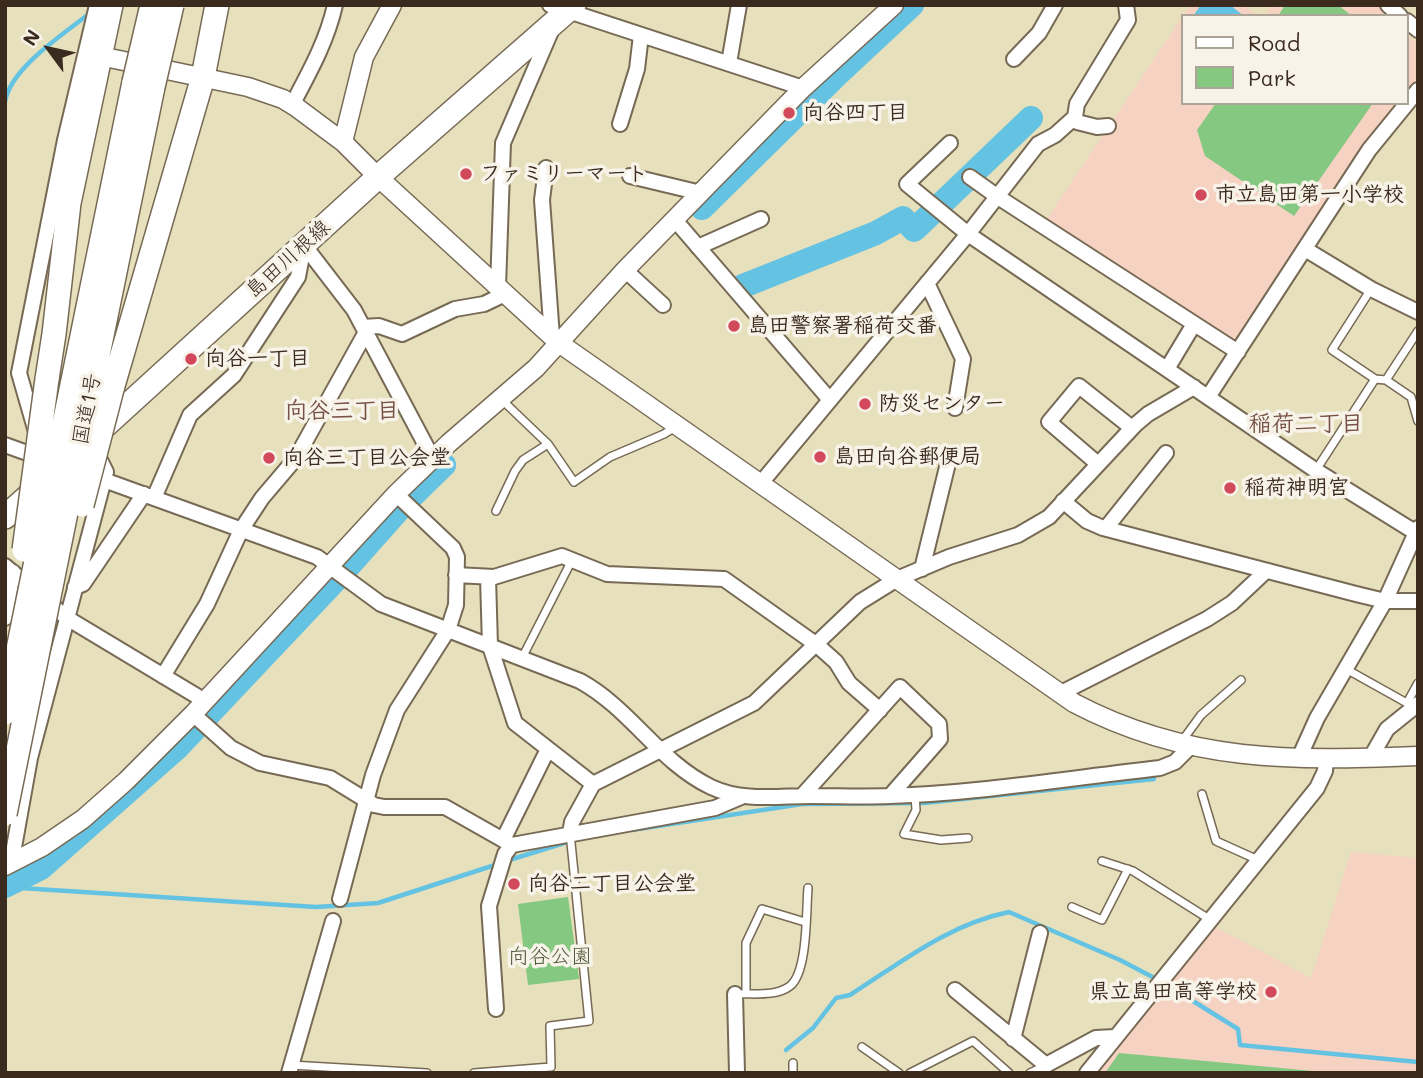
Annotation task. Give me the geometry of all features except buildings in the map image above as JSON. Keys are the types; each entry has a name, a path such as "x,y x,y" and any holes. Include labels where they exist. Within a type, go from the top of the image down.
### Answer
{"main road":[{"path":"15,665 16,608 54,334 69,203 111,5"},
{"name":"国道1号","path":"5,713 15,665 91,388 144,85 152,5"},
{"name":"国道1号","path":"144,85 172,5"},
{"path":"5,814 91,388 203,77 217,5"},
{"name":"島田川根線","path":"5,517 47,468 90,440 562,10"}],"street":[{"path":"47,468 19,373 65,140 97,5"},
{"path":"292,105 316,60 335,5"},
{"path":"343,142 364,57 392,5"},
{"path":"729,64 739,5"},
{"path":"8,865 43,847 83,819 201,713 329,566 396,494 537,368 555,340 803,88 894,5"},
{"path":"1014,59 1039,33 1055,5"},
{"path":"1108,126 1084,125 1077,122 1075,117 1077,104 1128,20 1126,5"},
{"path":"501,290 500,175 503,144 562,10 803,88"},
{"path":"620,124 637,69 641,35"},
{"path":"100,56 263,91 292,105 343,142 555,340 761,482 1059,694 1096,715 1124,727 1184,745 1252,757 1418,756"},
{"path":"1208,397 1369,150 1406,105"},
{"path":"65,140 89,108"},
{"path":"761,482 968,234 1038,144 1055,135 1075,117"},
{"path":"950,143 906,184 968,234 1315,470 1417,532 1385,601 1317,719 1299,758"},
{"path":"546,168 542,200 555,340"},
{"path":"630,176 701,194"},
{"path":"970,177 1238,352"},
{"path":"698,247 761,219"},
{"path":"675,220 830,400"},
{"path":"303,245 354,310 433,459"},
{"path":"75,587 83,584 149,496 190,415 234,375 298,277 302,266 303,245"},
{"path":"1305,249 1371,289 1418,312"},
{"path":"625,270 663,305"},
{"path":"927,283 963,359 955,408"},
{"path":"364,329 379,326 402,334 455,309 484,304 501,290"},
{"path":"1167,369 1194,324"},
{"path":"163,676 207,604 242,530 262,498 296,458 364,329"},
{"path":"1098,464 1049,422 1079,386 1132,428"},
{"path":"570,833 572,822 593,784 754,703 860,602 897,579 949,557 1018,535 1049,517 1132,428 1148,414 1194,387"},
{"path":"8,865 30,758 106,472 90,440"},
{"path":"5,445 47,468"},
{"path":"1107,528 1166,453"},
{"path":"922,569 950,455"},
{"path":"104,480 317,557 381,604 580,681 601,692 690,776 729,795 890,796 963,791 1160,768 1175,762 1184,745"},
{"path":"340,899 366,800 397,710 448,630 456,605 457,557 453,548 396,494"},
{"path":"1063,501 1087,521 1107,528 1385,601 1418,601"},
{"path":"456,575 494,577 562,556 607,573 724,579 817,645 836,662 849,683 880,710"},
{"path":"5,618 9,569"},
{"path":"9,569 67,618 163,676 244,756 260,763 330,778 366,800 384,807 445,807 505,852"},
{"path":"1059,694 1207,619 1232,603 1266,570"},
{"path":"488,577 490,646 515,723 593,784"},
{"path":"802,796 900,687 939,724 940,739 890,796"},
{"path":"1371,757 1387,729 1413,705"},
{"path":"496,1009 489,906 505,852 548,749"},
{"path":"1087,1073 1317,788 1325,771 1326,758"},
{"path":"505,852 570,833 715,807 744,796"},
{"path":"290,1069 333,921"},
{"path":"1013,1039 1040,933"},
{"path":"955,990 1046,1065 1096,1038 1115,1037"},
{"path":"737,1073 741,993"}],"lane":[{"path":"1371,289 1332,350 1375,379 1386,380 1411,397 1418,421"},
{"path":"1386,380 1418,331"},
{"path":"1315,470 1375,379"},
{"path":"501,399 548,444 574,482 610,457 664,434 678,425"},
{"path":"496,511 523,460 548,444"},
{"path":"523,658 572,560"},
{"path":"1345,669 1413,705 1418,683"},
{"path":"1184,745 1201,715 1241,680"},
{"path":"915,794 915,810 904,834 941,840 968,838"},
{"path":"1202,794 1216,841 1258,860"},
{"path":"474,1073 551,1067 550,1026 589,1021 570,833"},
{"path":"1102,861 1128,869 1209,919"},
{"path":"1072,907 1102,920 1128,869"},
{"path":"805,922 762,909 746,943 741,993 775,992 790,985 797,975 803,950 805,922 807,888"},
{"path":"333,921 340,899"},
{"path":"910,1073 973,1041 1009,1073"},
{"path":"862,1047 899,1073"},
{"path":"793,1063 793,1073"},
{"path":"1030,1073 1046,1065"},
{"path":"290,1069 428,1073"}],"shaded area":[{"path":"1190,5 1243,5 1256,14 1184,14"},
{"path":"1272,5 1377,5 1386,14 1265,14"},
{"path":"1182,17 1182,105 1400,105 1234,347 1044,223"},
{"path":"1409,36 1418,44 1418,82 1409,93"},
{"path":"1351,852 1418,858 1418,1073 1098,1073 1212,925 1311,978"}],"green space":[{"path":"1285,5 1338,5 1349,14 1279,14"},
{"path":"1215,105 1372,105 1294,216 1205,156 1197,130"},
{"name":"向谷公園","path":"568,897 579,979 528,985 518,904"},
{"path":"1119,1053 1335,1073 1105,1073"}],"water":[{"path":"1201,5 1230,5 1241,14 1194,14"}],"waterway":[{"path":"702,208 912,5"},
{"path":"5,102 9,89 27,64 90,13"},
{"path":"743,286 876,233 903,218 914,230 1031,118"},
{"path":"5,886 41,868 177,748 403,505 444,465"},
{"path":"632,830 802,804 924,803 1154,779"},
{"path":"506,861 571,841"},
{"path":"5,887 316,907 378,903 498,864"},
{"path":"786,1050 813,1028 836,998 850,995 946,935 1009,912 1120,960 1164,983 1238,1029 1240,1045 1418,1062"}],"place":[{"name":"向谷四丁目","path":"789,113"},
{"name":"ファミリーマート","path":"466,174"},
{"name":"市立島田第一小学校","path":"1201,195"},
{"name":"島田警察署稲荷交番","path":"734,326"},
{"name":"向谷一丁目","path":"191,359"},
{"name":"防災センター","path":"865,404"},
{"name":"島田向谷郵便局","path":"820,457"},
{"name":"向谷三丁目公会堂","path":"269,458"},
{"name":"稲荷神明宮","path":"1230,488"},
{"name":"向谷二丁目公会堂","path":"514,884"},
{"name":"県立島田高等学校","path":"1271,992"}],"district":[{"name":"向谷三丁目","path":"342,411"},
{"name":"稲荷二丁目","path":"1306,424"}]}
